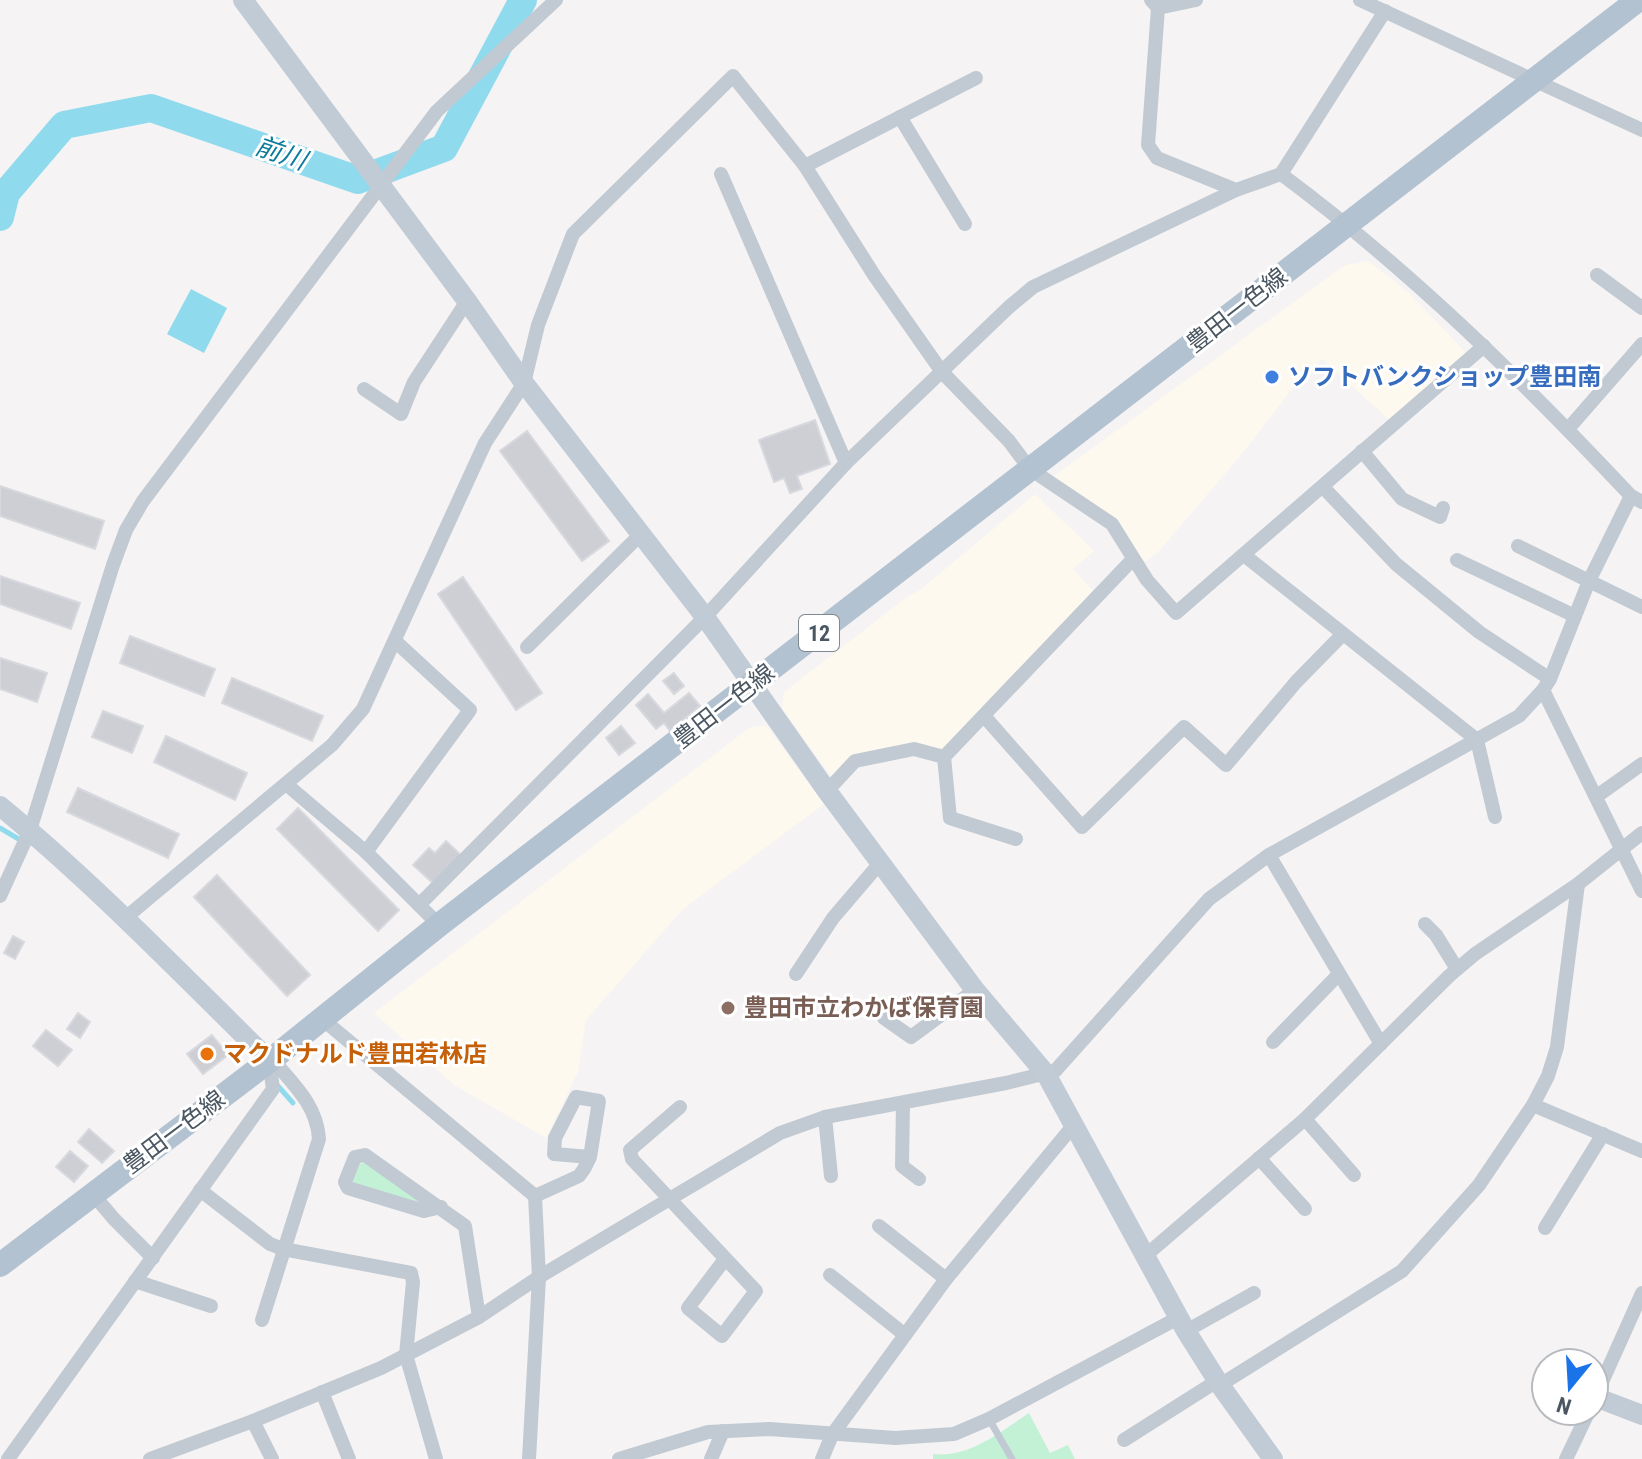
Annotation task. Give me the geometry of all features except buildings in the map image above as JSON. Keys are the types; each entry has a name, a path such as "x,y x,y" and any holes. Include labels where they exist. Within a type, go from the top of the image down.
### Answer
{"main road":[{"name":"豊田一色線","path":"0,1265 1638,0"}],"street":[{"path":"243,0 467,301 524,383 705,617 880,863 975,990 1046,1074 1182,1324 1271,1458"},
{"path":"0,896 30,830 126,530 143,501 437,111 556,0"},
{"path":"1196,0 1155,4 1148,145 1157,158 1236,190"},
{"path":"1360,0 1642,130"},
{"path":"419,905 643,676 705,617 846,463 1033,287 1236,190 1281,174 1385,11"},
{"path":"124,919 286,784 350,726 363,709 485,443 524,383 538,325 573,234 733,76 805,166 874,275 942,372 1009,441 1030,469 1112,524 1133,559 1176,613 1484,346"},
{"path":"805,166 976,78"},
{"path":"900,117 965,224"},
{"path":"721,174 846,463"},
{"path":"150,1459 253,1421 406,1355 479,1317 539,1277 780,1133 825,1117 1055,1071 1209,899 1269,855 1519,716 1546,684 1589,581 1636,499 1484,346 1349,224 1281,174"},
{"path":"1597,275 1642,308"},
{"path":"364,389 401,414 414,382 467,301"},
{"path":"1568,429 1642,344"},
{"path":"1362,451 1402,499 1440,517 1443,508"},
{"path":"1323,487 1396,564 1546,684 1642,891"},
{"path":"527,647 640,535"},
{"path":"1518,546 1642,607"},
{"path":"1244,555 1477,740 1495,817"},
{"path":"1016,839 950,818 944,757 1133,559"},
{"path":"1457,560 1575,616"},
{"path":"984,716 1082,827 1184,727 1226,765 1296,682 1342,635"},
{"path":"366,852 470,710 395,641"},
{"path":"827,791 855,761 914,749 944,757"},
{"path":"1597,796 1642,764"},
{"path":"286,784 366,852 439,925"},
{"path":"0,806 30,830 270,1059 311,1106 318,1123 319,1139 262,1320"},
{"path":"1145,1256 1305,1119 1457,969 1578,884 1642,833"},
{"path":"1269,855 1381,1044"},
{"path":"796,974 833,918 880,863"},
{"path":"1124,1440 1402,1271 1479,1185 1533,1105 1548,1076 1557,1047 1578,884"},
{"path":"1425,924 1436,935 1457,969"},
{"path":"1273,1042 1338,975"},
{"path":"884,1018 911,1037 975,990"},
{"path":"321,1018 535,1196 539,1277 529,1459"},
{"path":"8,1459 273,1089 270,1059"},
{"path":"535,1196 579,1176 590,1157 599,1101 576,1097 555,1138 554,1154 590,1157"},
{"path":"903,1103 902,1166 919,1179"},
{"path":"1533,1105 1642,1151"},
{"path":"680,1107 630,1150 632,1159 668,1200 756,1291 722,1336 688,1308 725,1259"},
{"path":"825,1117 831,1176"},
{"path":"1305,1119 1354,1175"},
{"path":"822,1459 832,1435 946,1279 1073,1126"},
{"path":"1545,1228 1603,1134"},
{"path":"441,1207 424,1211 348,1188 345,1182 355,1157 365,1155 441,1207 465,1226 479,1317"},
{"path":"1259,1158 1305,1209"},
{"path":"200,1190 270,1244 411,1273 413,1282 406,1355 436,1459"},
{"path":"92,1193 153,1258"},
{"path":"879,1226 946,1279"},
{"path":"830,1275 905,1335"},
{"path":"135,1281 211,1306"},
{"path":"619,1459 691,1435 723,1431 769,1429 895,1438 941,1436 989,1419 1182,1324 1254,1293"},
{"path":"1610,1365 1642,1293"},
{"path":"322,1392 349,1459"},
{"path":"1610,1407 1642,1415"},
{"path":"253,1421 272,1459"},
{"path":"1566,1459 1581,1427"},
{"path":"711,1459 723,1431"}],"lane":[{"path":"989,1419 1012,1459"}],"shaded area":[{"path":"1368,261 1408,292 1473,360 1394,424 1322,359 1289,393 1159,551 1145,562 1112,524 1051,478 1345,265"},
{"path":"1035,494 1094,551 1073,569 1096,594 941,751 893,751 833,779 782,708 784,692 920,590"},
{"path":"766,725 824,804 682,910 586,1020 578,1072 546,1138 454,1085 374,1013 749,728"}],"green space":[{"path":"367,1162 420,1199 418,1202 354,1184 351,1175 356,1165"},
{"path":"1029,1413 1050,1453 1068,1445 1075,1459 933,1459 933,1454 972,1448"}],"water":[{"path":"191,289 227,308 204,353 167,334"}],"waterway":[{"name":"前川","path":"0,217 6,193 64,125 151,108 358,180 444,148 523,0"},
{"path":"0,828 22,841"},
{"path":"278,1086 293,1103"}],"place":[{"name":"ソフトバンクショップ豊田南","path":"1272,377"},
{"name":"豊田市立わかば保育園","path":"728,1008"},
{"name":"マクドナルド豊田若林店","path":"207,1054"}]}
